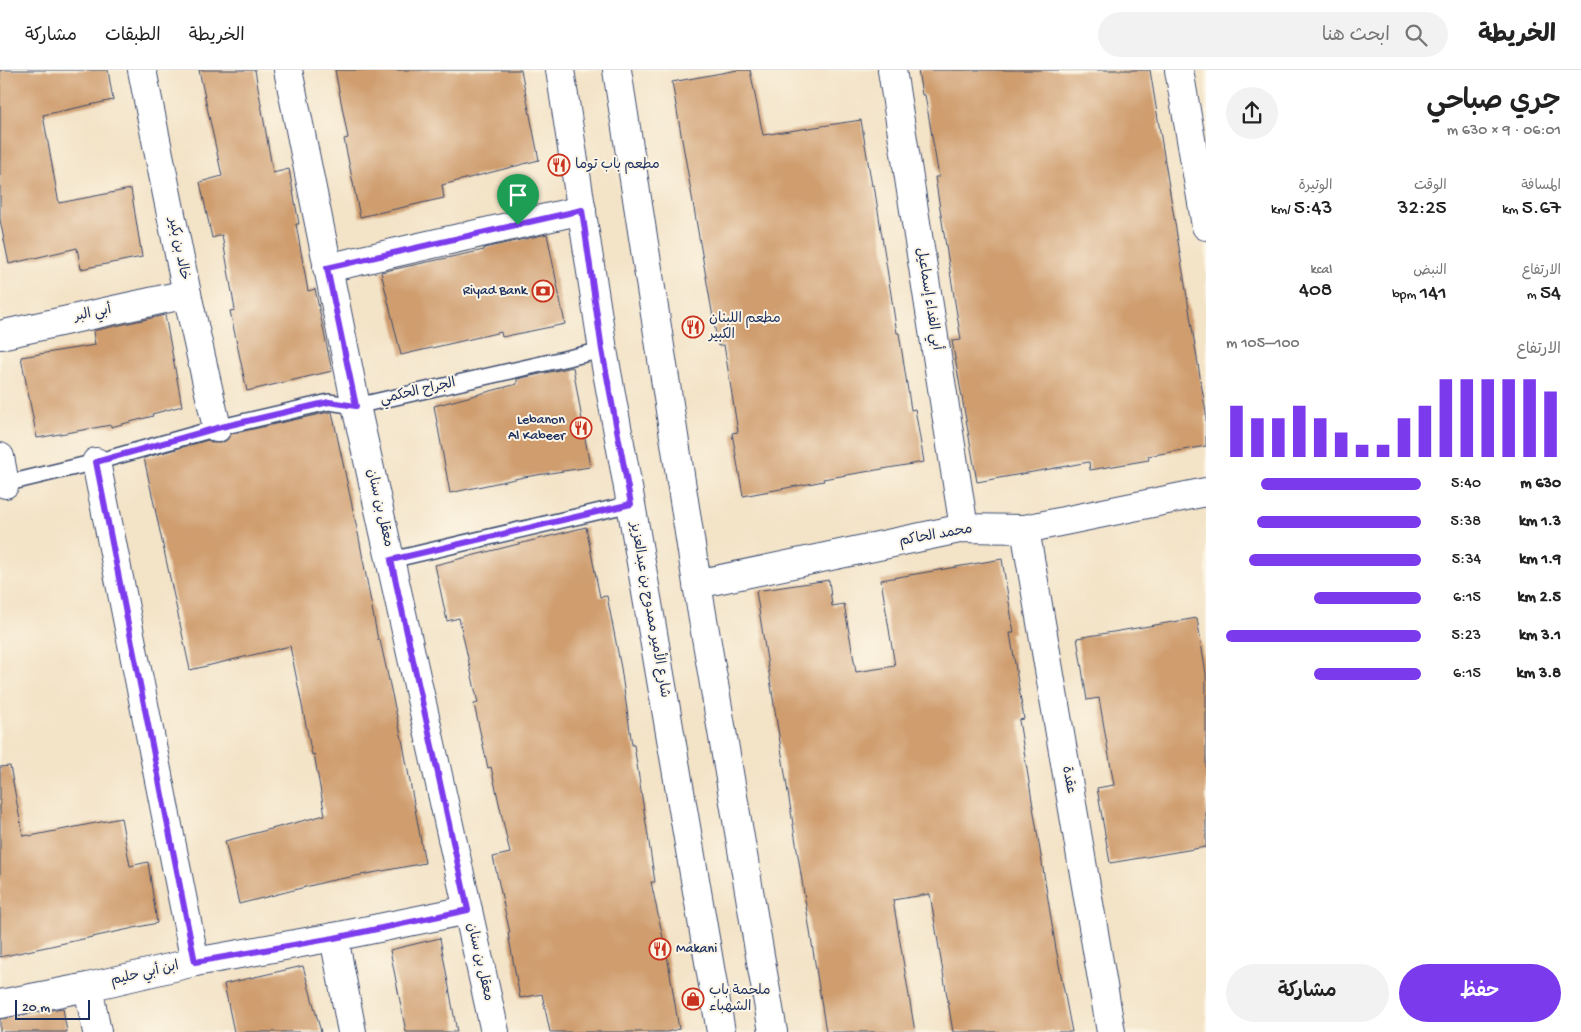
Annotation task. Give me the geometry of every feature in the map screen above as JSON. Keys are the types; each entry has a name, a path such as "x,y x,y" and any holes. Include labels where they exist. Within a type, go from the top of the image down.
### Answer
{"street":[{"name":"خالد بن بكير","path":"142,70 187,294 217,428"},
{"name":"معقل بن سنان","path":"288,70 356,406 495,1032"},
{"name":"شارع الأمير ممدوح بن عبدالعزيز","path":"560,70 602,350 631,504 721,1032"},
{"path":"617,70 697,584 772,1032"},
{"name":"أبي الفداء إسماعيل","path":"892,70 964,528"},
{"path":"1179,70 1206,226"},
{"path":"327,268 582,210"},
{"name":"أبي البر","path":"0,335 187,294"},
{"path":"0,457 2,484"},
{"path":"96,462 195,962"},
{"name":"محمد الحاكم","path":"697,584 964,528 1025,529 1206,492"},
{"name":"عقدة","path":"1025,529 1111,1032"},
{"name":"ابن أبي حليم","path":"0,1004 88,987 195,962 334,938 468,910"},
{"path":"334,938 352,1032"},
{"path":"88,987 97,1032"}],"lane":[{"name":"الجراح الحكمي","path":"2,484 96,462 217,428 329,402 356,406 602,350"},
{"path":"391,560 631,504"}],"building":[{"path":"0,70 108,70 113,100 43,115 57,193 59,203 131,189 142,257 81,269 77,248 9,264 0,220"},
{"path":"199,70 255,70 273,173 289,169 299,224 296,224 308,291 315,289 332,371 247,391 230,311 235,310 222,235 212,238 200,182 222,176"},
{"path":"335,70 521,70 539,160 442,185 444,198 360,217 344,139 348,138"},
{"path":"738,70 750,70 763,135 861,120 872,186 874,185 911,410 915,409 924,462 823,479 824,481 743,496 732,433 738,432 724,345 718,346 672,82"},
{"path":"918,70 1150,70 1206,413 1206,446 1148,456 1149,460 1090,470 1089,462 977,482 952,341 961,340 935,177 939,177 925,95 922,95"},
{"path":"547,234 565,324 502,337 501,332 401,355 381,272 484,250 484,248"},
{"path":"165,315 182,406 111,427 111,425 37,438 21,357 95,345 93,331"},
{"path":"573,367 590,467 524,477 450,493 434,406 517,384 517,379"},
{"path":"332,412 359,538 378,640 380,640 403,744 425,863 329,881 239,904 225,841 325,815 314,754 312,755 290,646 190,670 144,458 208,440 213,443 221,443 227,440 231,434"},
{"path":"586,527 600,597 607,596 621,668 632,745 634,745 655,882 651,882 668,961 679,1029 667,1032 550,1032 542,994 520,998 508,933 510,933 493,857 510,853 491,767 488,768 474,704 478,703 459,618 447,621 435,565"},
{"path":"1002,559 1014,633 1010,633 1024,719 1019,720 1056,949 1072,1032 953,1032 930,894 893,900 915,1032 826,1032 756,591 829,580 832,606 844,604 856,672 895,666 881,580"},
{"path":"1197,618 1206,674 1206,847 1110,863 1097,788 1114,785 1099,698 1087,700 1077,638"},
{"path":"10,766 23,836 121,818 130,866 148,862 157,923 0,957 0,767"},
{"path":"440,938 457,1032 406,1032 390,950"},
{"path":"303,966 321,1032 234,1032 224,984"},
{"path":"63,1008 67,1032 0,1032 0,1019"}],"place":[{"name":"مطعم باب توما","path":"559,165"},
{"name":"Riyad Bank","path":"543,291"},
{"name":"مطعم اللبنان الكبير","path":"693,327"},
{"name":"Lebanon Al Kabeer","path":"581,428"},
{"name":"Makani","path":"660,949"},
{"name":"ملحمة باب الشهباء","path":"693,999"}],"route":[{"path":"582,210 602,350 631,504 391,560 468,910 334,938 195,962 96,462 217,428 329,402 356,406 327,268 518,225 582,210"}]}
